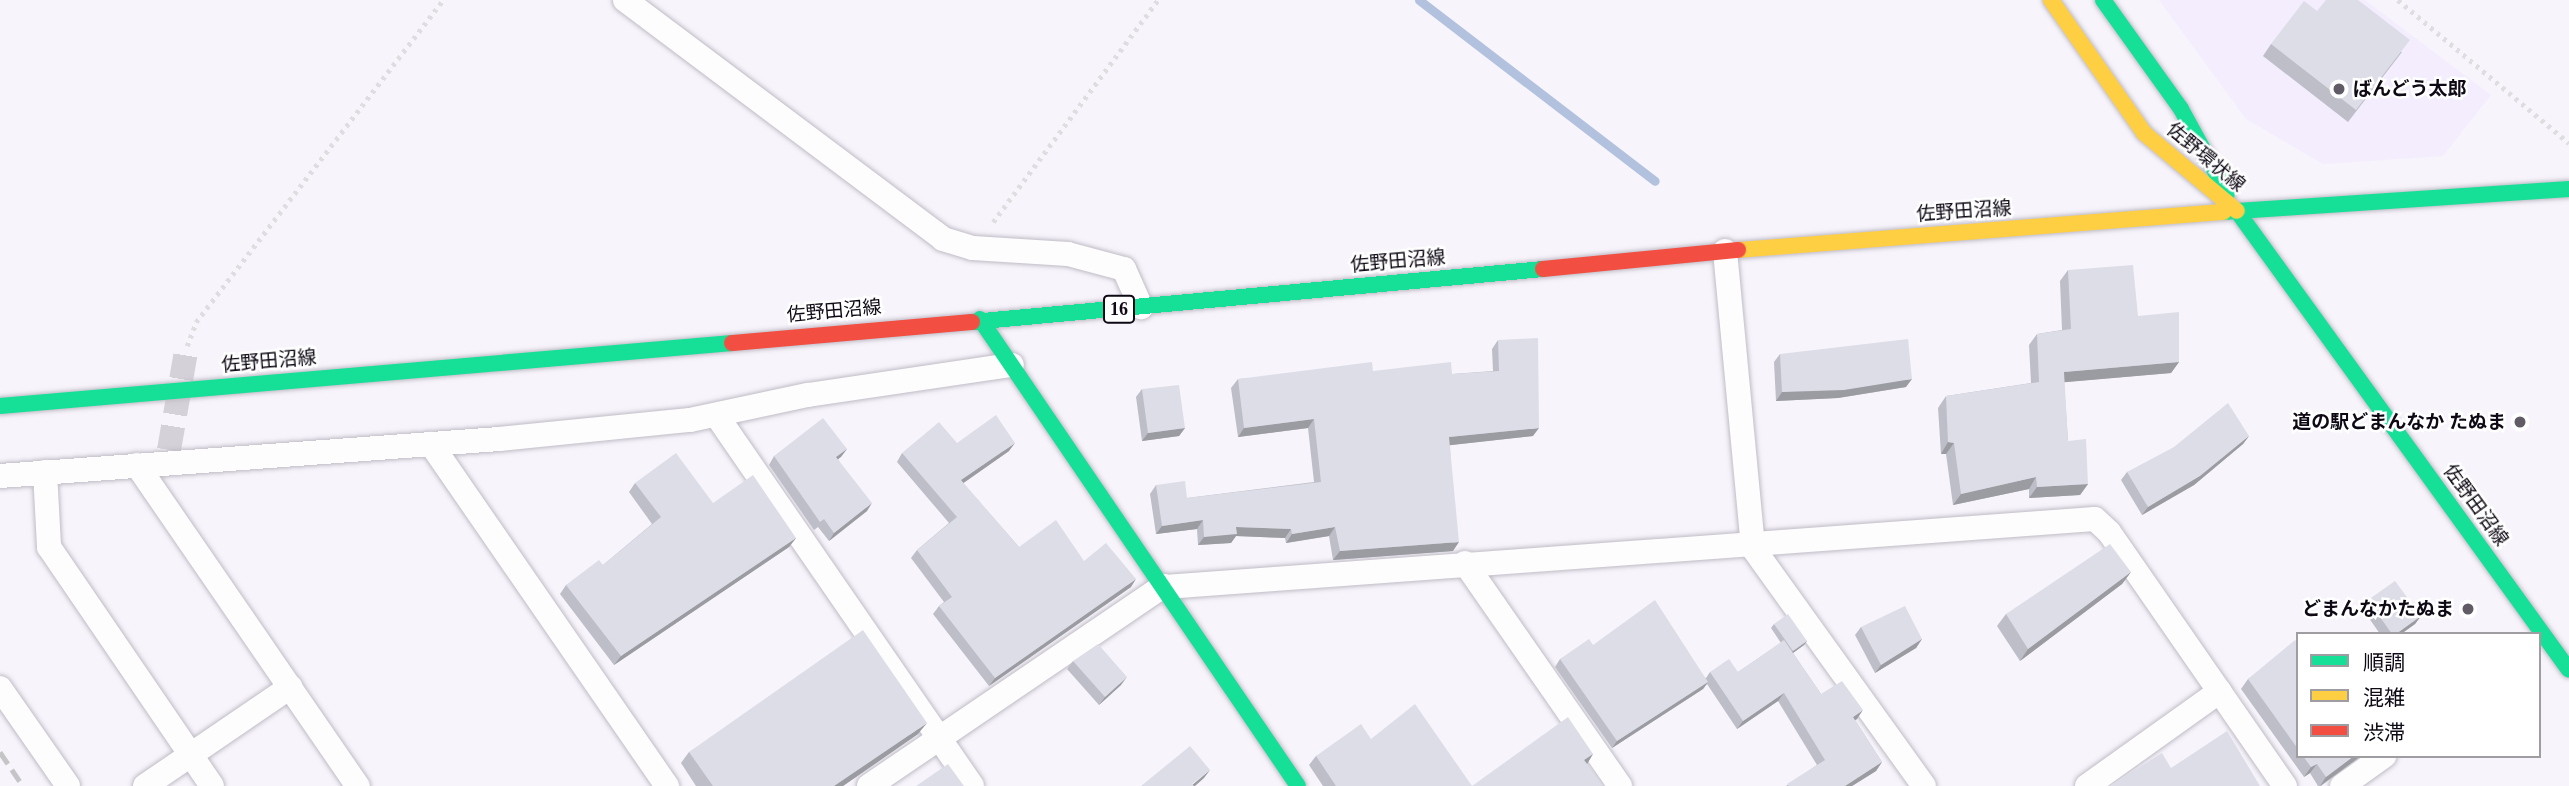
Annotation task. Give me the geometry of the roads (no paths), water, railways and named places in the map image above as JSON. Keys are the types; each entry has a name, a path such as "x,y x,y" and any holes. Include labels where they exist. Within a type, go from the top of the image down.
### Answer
{"main road":[{"name":"佐野環状線","path":"2051,0 2144,133 2237,211"},
{"name":"佐野環状線","path":"2103,0 2181,109 2237,211"},
{"path":"2237,211 2569,189"},
{"name":"佐野田沼線","path":"0,406 1141,307 1726,251 2237,211 2535,632"},
{"path":"980,319 1298,786"},
{"name":"佐野田沼線","path":"2543,643 2569,670"}],"street":[{"path":"625,0 943,239 973,248 1068,254 1124,269 1141,307"},
{"path":"1726,251 1753,548 1924,786"},
{"path":"0,476 137,465 169,456 431,444 717,416 808,395 1012,365"},
{"path":"717,416 972,786"},
{"path":"431,444 667,786"},
{"path":"137,465 358,786"},
{"path":"45,472 48,547 212,786"},
{"path":"869,786 1164,587 1465,563 1753,548 2095,519 2109,532 2285,786"},
{"path":"1465,563 1620,786"},
{"path":"145,786 290,687"},
{"path":"0,688 68,786"},
{"path":"2087,786 2220,691"},
{"path":"2342,786 2381,758"}],"waterway":[{"path":"1419,0 1655,181"}],"tunnel":[{"path":"169,450 187,346"}],"railway":[{"path":"0,752 23,786"}],"place":[{"name":"ばんどう太郎","path":"2339,89"},
{"name":"道の駅どまんなか たぬま","path":"2520,422"},
{"name":"どまんなかたぬま","path":"2468,609"}]}
